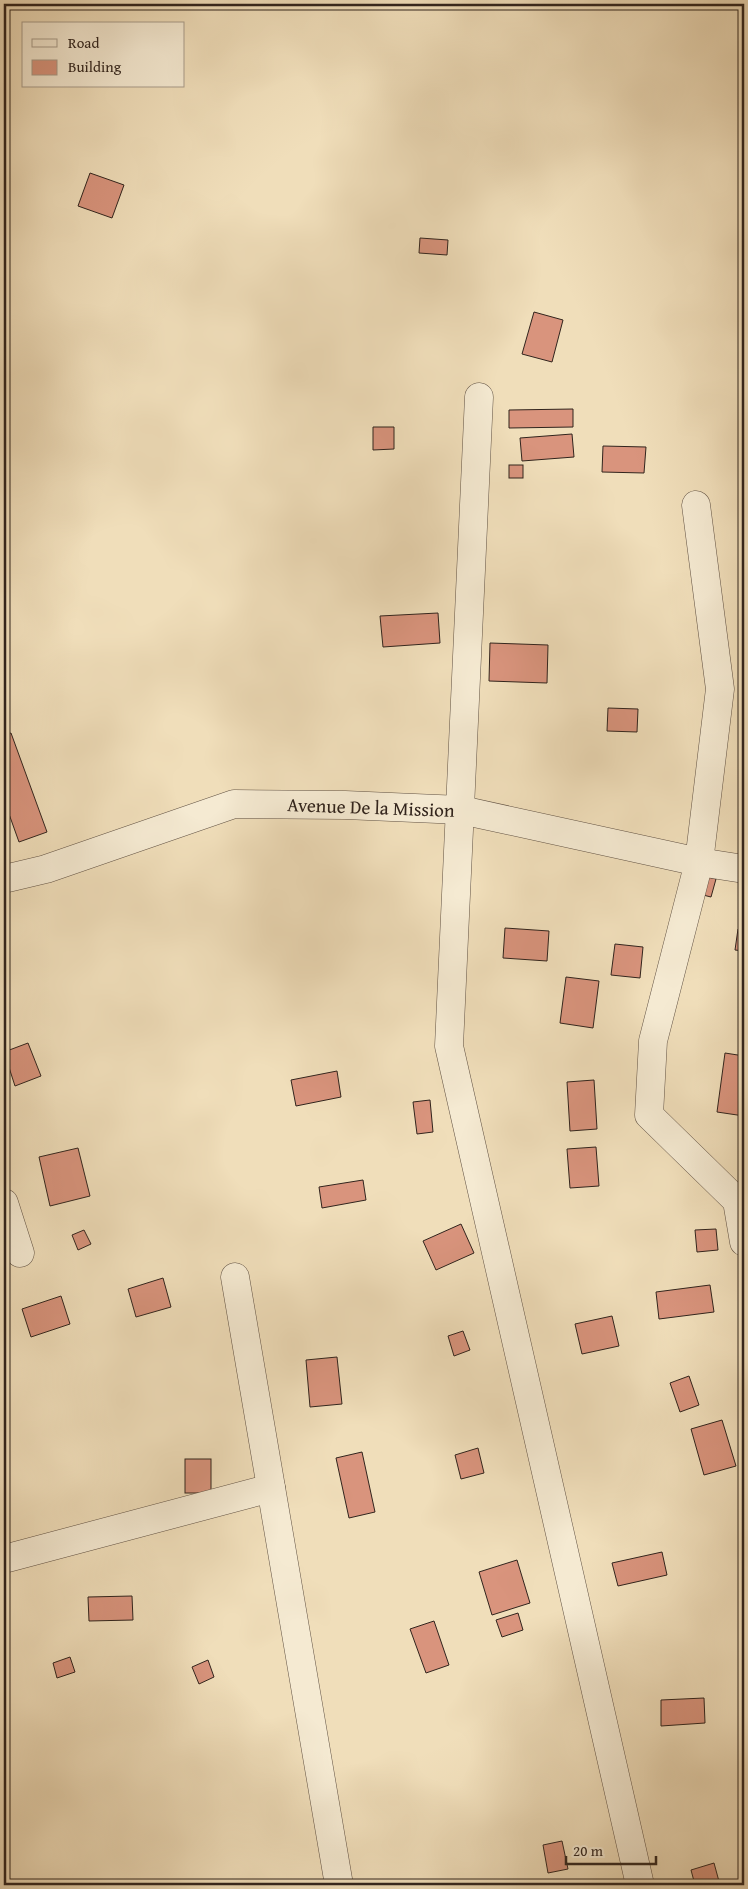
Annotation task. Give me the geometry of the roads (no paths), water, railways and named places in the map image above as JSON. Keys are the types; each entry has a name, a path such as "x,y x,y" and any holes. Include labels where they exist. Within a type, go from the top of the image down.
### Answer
{"street":[{"path":"479,397 449,1046 640,1885"},
{"path":"696,505 720,689 699,862 653,1041 648,1115 737,1201 744,1242"},
{"name":"Avenue De la Mission","path":"4,879 46,869 234,804 345,805 461,810 699,862 744,869"},
{"path":"4,1203 20,1253"},
{"path":"235,1277 339,1885"},
{"path":"4,1559 271,1488"}]}
